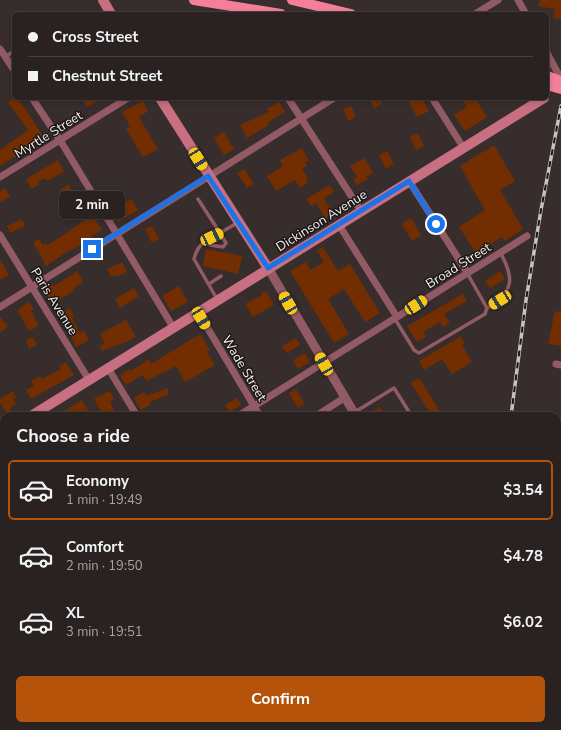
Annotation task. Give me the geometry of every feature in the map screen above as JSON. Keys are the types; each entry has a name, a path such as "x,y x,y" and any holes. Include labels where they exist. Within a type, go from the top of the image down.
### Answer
{"main road":[{"path":"103,0 110,12"},
{"path":"194,0 258,12"},
{"path":"292,0 312,2 344,12"},
{"path":"549,77 561,80"},
{"path":"549,85 561,88"},
{"path":"549,95 561,88"},
{"path":"161,100 208,176 268,268"},
{"name":"Dickinson Avenue","path":"38,412 541,100"}],"street":[{"path":"478,12 498,0"},
{"path":"518,0 525,11"},
{"path":"524,0 525,11"},
{"path":"0,49 2,58 12,68"},
{"path":"549,57 561,80"},
{"path":"33,100 60,140 174,327"},
{"name":"Myrtle Street","path":"0,178 125,100"},
{"path":"289,100 361,211"},
{"path":"0,307 331,100"},
{"path":"433,100 463,148"},
{"path":"409,181 467,272"},
{"path":"339,225 396,318"},
{"name":"Paris Avenue","path":"0,235 89,380"},
{"name":"Broad Street","path":"244,412 324,364 467,272 527,236"},
{"path":"268,268 353,412"},
{"name":"Wade Street","path":"198,312 258,412"},
{"path":"108,368 135,412"},
{"path":"322,412 344,398"}],"lane":[{"path":"2,58 12,52"},
{"path":"198,200 226,243 223,246 210,244 205,240"},
{"path":"218,300 194,259 196,252 205,240 238,222"},
{"path":"396,318 414,350 419,353 485,314 487,308 500,300 508,288 510,271 500,252"},
{"path":"467,272 487,308"},
{"path":"208,284 221,276"},
{"path":"359,412 394,388 409,412"}],"building":[{"path":"540,0 561,0 561,19 553,18 555,9 538,6"},
{"path":"12,99 19,100 45,139 37,144 36,143 0,166 0,150 28,130 8,102"},
{"path":"86,100 100,100 87,107 84,101"},
{"path":"370,100 380,100 382,103 374,109"},
{"path":"408,100 423,100 429,111 417,117"},
{"path":"462,100 476,100 487,117 465,131 454,115 467,107"},
{"path":"143,101 148,111 139,117 158,149 143,157 126,129 130,126 122,112"},
{"path":"279,102 285,112 268,122 269,125 247,138 240,125 269,112 267,109"},
{"path":"351,106 356,117 348,121 343,109"},
{"path":"224,132 234,149 224,155 214,138"},
{"path":"418,133 424,146 416,150 410,137"},
{"path":"494,145 515,181 500,190 523,229 505,241 502,237 476,253 459,227 485,210 460,166"},
{"path":"302,148 309,161 305,162 307,166 302,169 308,178 306,179 308,182 300,188 295,180 276,191 267,176 283,166 280,160"},
{"path":"387,151 394,164 386,169 379,155"},
{"path":"364,158 373,173 366,177 368,179 357,185 353,180 357,177 350,166"},
{"path":"58,160 64,172 47,181 46,178 37,182 39,185 31,189 26,179"},
{"path":"244,169 254,184 247,188 237,173"},
{"path":"69,184 74,198 66,203 60,190"},
{"path":"330,185 334,192 324,198 333,214 325,218 316,203 311,206 306,199"},
{"path":"5,188 10,197 0,202 0,191"},
{"path":"131,199 138,210 118,222 111,212"},
{"path":"87,207 102,230 91,236 92,239 65,253 46,266 33,242 39,239 43,245 46,243 47,245 62,236 85,220 82,215 84,213 82,210"},
{"path":"411,218 421,235 412,241 402,224"},
{"path":"22,219 25,226 10,233 7,226"},
{"path":"152,226 159,239 152,243 145,229"},
{"path":"323,247 338,271 350,264 380,313 365,322 344,289 328,299 349,334 334,343 290,271 306,262 310,270 324,262 317,250"},
{"path":"206,249 242,256 238,274 203,266"},
{"path":"0,259 9,275 0,280"},
{"path":"122,262 127,272 117,277 116,275 111,277 107,269"},
{"path":"77,271 83,282 73,289 74,291 52,304 44,290 53,284 54,286"},
{"path":"500,271 505,279 490,288 485,281"},
{"path":"179,286 188,302 171,311 162,296"},
{"path":"134,288 139,296 120,308 115,299"},
{"path":"266,291 274,305 253,317 245,304 262,295 261,293"},
{"path":"463,294 467,301 444,314 450,323 443,327 440,322 423,332 426,337 417,342 407,326"},
{"path":"29,302 34,309 31,311 39,326 29,331 17,310"},
{"path":"70,308 74,317 72,318 80,333 84,331 89,340 76,347 60,313"},
{"path":"555,311 561,312 561,346 548,344"},
{"path":"0,317 8,326 0,333"},
{"path":"126,320 136,337 102,351 99,346 105,344 100,334"},
{"path":"200,334 210,350 207,352 215,365 185,382 176,366 146,381 143,375 126,385 120,375 130,369 131,371 149,359 151,364"},
{"path":"461,336 465,344 462,345 472,362 452,374 442,359 424,370 419,361"},
{"path":"33,337 37,345 29,349 26,340"},
{"path":"296,338 300,345 287,353 282,346"},
{"path":"305,353 310,362 298,369 293,360"},
{"path":"66,362 74,375 31,399 26,390 34,386 31,381 40,376 42,379 61,369 59,366"},
{"path":"419,378 440,412 429,412 411,383"},
{"path":"167,388 169,394 150,402 151,404 141,410 134,398 144,392 147,396"},
{"path":"296,389 305,404 298,408 289,393"},
{"path":"13,391 16,397 13,399 16,404 10,408 12,412 6,412 0,402 0,399"},
{"path":"110,391 114,399 110,402 115,412 101,412 94,399"},
{"path":"237,398 241,405 229,412 225,405"},
{"path":"82,400 89,412 62,412"},
{"path":"380,407 383,412 373,412"}],"railway":[{"path":"512,412 526,300 541,210 561,106"}],"route":[{"path":"92,249 208,176 268,268 409,181 436,224"}]}
